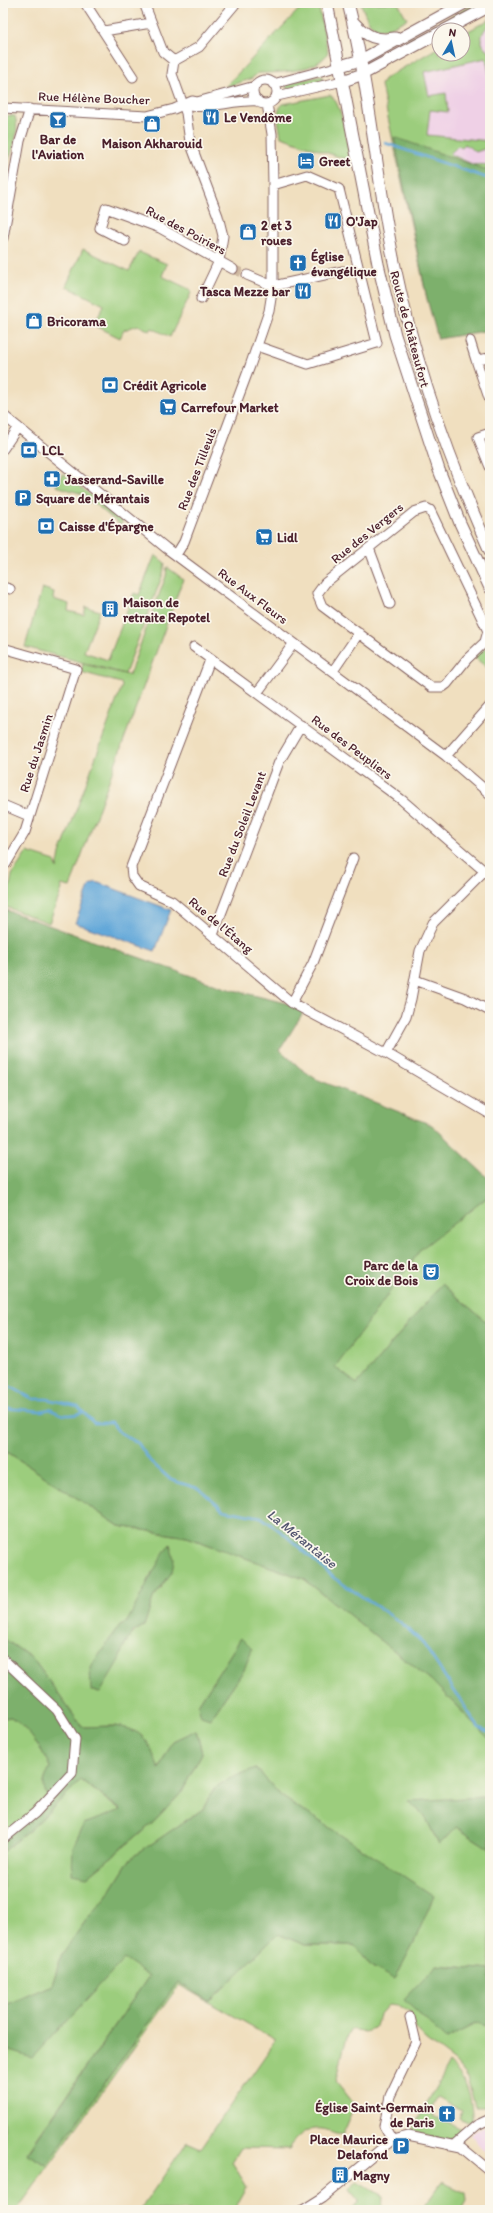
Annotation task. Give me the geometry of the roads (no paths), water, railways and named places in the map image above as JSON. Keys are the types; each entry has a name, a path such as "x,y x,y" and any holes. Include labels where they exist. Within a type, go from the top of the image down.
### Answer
{"main road":[{"name":"Route de Châteaufort","path":"327,3 378,264 395,335 439,470 460,523 490,588"},
{"name":"Route de Châteaufort","path":"348,3 361,60 394,262 411,331 435,413 472,511 490,551"},
{"path":"340,66 361,60 465,3"},
{"path":"461,22 490,6"},
{"path":"353,23 371,37 384,40 402,37"},
{"path":"342,81 363,74 431,38"}],"street":[{"path":"85,3 133,76"},
{"path":"144,3 164,52 174,61"},
{"path":"174,61 199,47 236,3"},
{"path":"104,31 151,23"},
{"path":"174,61 172,74 186,113 190,142 218,216 223,236 219,262 201,299"},
{"path":"262,103 253,94 255,86 262,80 274,84 340,66"},
{"path":"276,96 342,81"},
{"path":"182,104 192,108 243,100 262,103 274,100 276,96 276,88 274,84"},
{"name":"Rue Hélène Boucher","path":"3,108 147,116 174,109 182,104 241,91 255,86"},
{"name":"Rue des Tilleuls","path":"176,555 184,542 258,346 269,311 273,286 272,134 262,103"},
{"path":"3,238 9,214 20,141 30,109"},
{"path":"258,346 308,364 378,343 357,268 339,189 308,175 273,185"},
{"name":"Rue des Poiriers","path":"124,241 100,228 106,208 160,228 232,269"},
{"path":"247,275 273,286 343,271"},
{"path":"470,341 490,401"},
{"path":"476,360 490,358"},
{"name":"Rue Aux Fleurs","path":"3,415 176,555 446,756 490,794"},
{"path":"3,449 18,428"},
{"path":"490,433 478,437 490,467"},
{"name":"Rue des Vergers","path":"420,509 430,510 488,631 488,637 447,684 438,688 431,687 359,634 322,606 317,594 325,583 414,512 420,509"},
{"path":"369,548 390,604"},
{"path":"333,671 359,634"},
{"path":"257,693 294,643"},
{"name":"Rue des Peupliers","path":"194,647 402,800 488,873"},
{"name":"Rue du Jasmin","path":"3,648 76,669 25,832 6,864"},
{"name":"Rue de l'Étang","path":"210,660 131,867 132,876 139,886 172,901 292,1003 386,1053 490,1114"},
{"path":"446,756 490,706"},
{"name":"Rue du Soleil Levant","path":"213,935 279,762 301,725"},
{"path":"3,805 29,816"},
{"path":"292,1003 313,963 353,858"},
{"path":"386,1053 406,1017 420,951 433,923 488,873"},
{"path":"415,980 465,998 490,1011"},
{"path":"3,1659 57,1710 75,1739 72,1773 35,1813 3,1839"},
{"path":"392,2140 384,2126 390,2096 416,2042 410,2017"},
{"path":"454,2145 477,2125 490,2119"},
{"path":"303,2210 322,2198 392,2140 408,2136 454,2145 469,2152 490,2171"}],"water":[{"path":"96,882 171,910 155,951 75,923 90,885"}],"waterway":[{"path":"385,143 490,179"},
{"path":"3,1388 11,1387 33,1399 47,1399 78,1406 83,1412"},
{"name":"La Mérantaise","path":"3,1408 41,1411 50,1409 66,1415 74,1415 83,1412 94,1423 112,1423 119,1432 138,1443 150,1461 171,1480 200,1489 223,1510 261,1517 284,1534 334,1578 400,1622 422,1642 479,1728 490,1732"}],"tunnel":[{"path":"233,269 247,275"},
{"path":"343,271 355,269"}],"place":[{"name":"Le Vendôme","path":"211,117"},
{"name":"Bar de l'Aviation","path":"58,120"},
{"name":"Maison Akharouid","path":"152,124"},
{"name":"Greet","path":"306,161"},
{"name":"O'Jap","path":"333,221"},
{"name":"2 et 3 roues","path":"248,232"},
{"name":"Église évangélique","path":"298,263"},
{"name":"Tasca Mezze bar","path":"303,291"},
{"name":"Bricorama","path":"34,321"},
{"name":"Crédit Agricole","path":"110,385"},
{"name":"Carrefour Market","path":"168,407"},
{"name":"LCL","path":"29,450"},
{"name":"Jasserand-Saville","path":"52,479"},
{"name":"Square de Mérantais","path":"23,498"},
{"name":"Caisse d'Épargne","path":"46,526"},
{"name":"Lidl","path":"264,537"},
{"name":"Maison de retraite Repotel","path":"110,609"},
{"name":"Parc de la Croix de Bois","path":"431,1272"},
{"name":"Église Saint-Germain de Paris","path":"447,2114"},
{"name":"Place Maurice Delafond","path":"401,2146"},
{"name":"Magny","path":"340,2175"}]}
